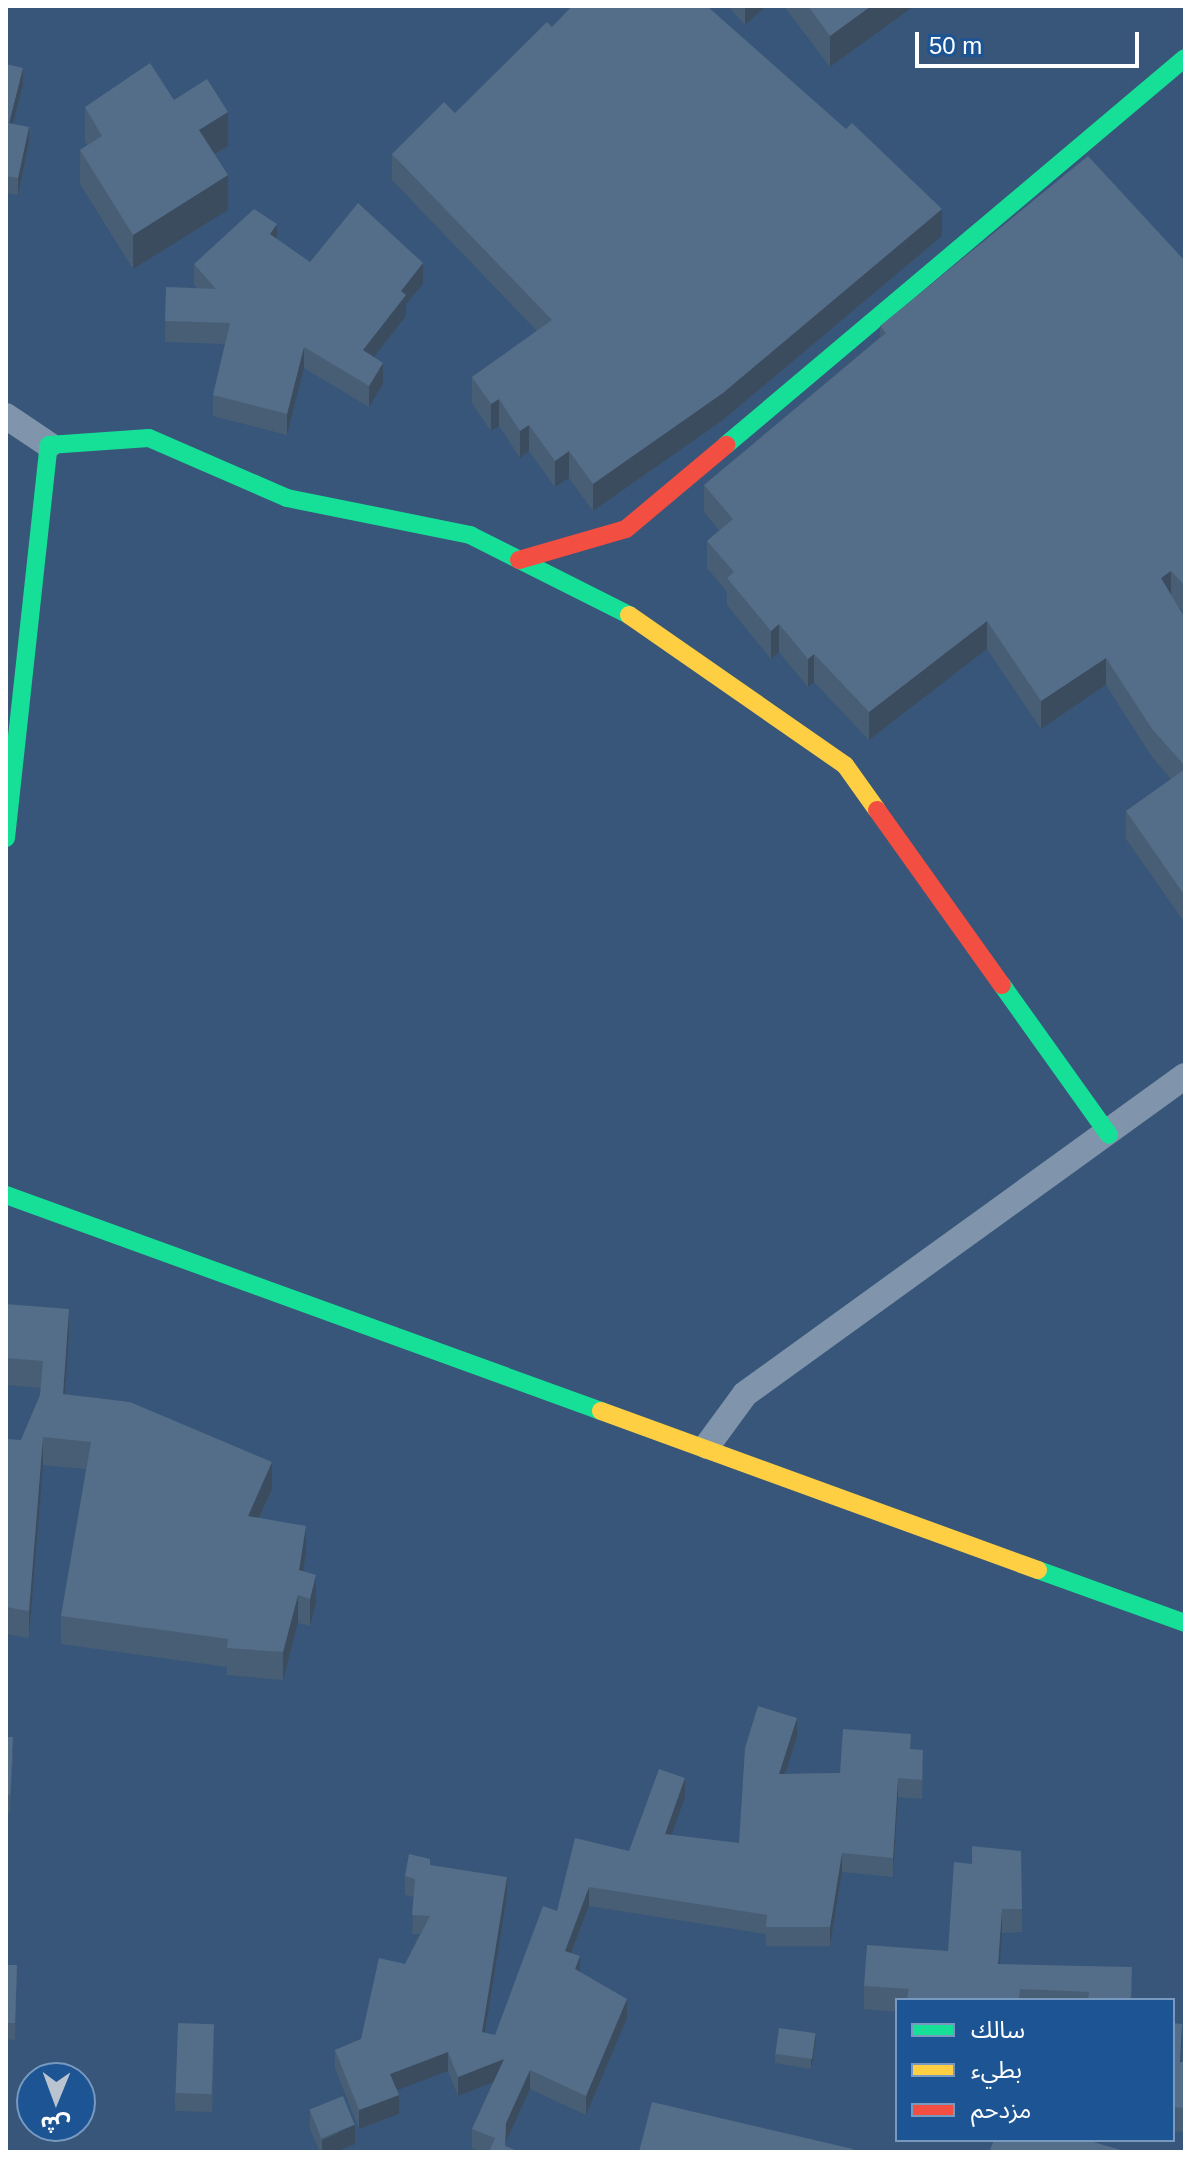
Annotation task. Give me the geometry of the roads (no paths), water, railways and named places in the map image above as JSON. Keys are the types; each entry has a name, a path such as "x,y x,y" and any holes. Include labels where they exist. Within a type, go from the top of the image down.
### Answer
{"street":[{"path":"519,560 626,529 1185,58"},
{"path":"6,416 49,445 149,438 287,498 470,535 627,614 845,765 1109,1135"},
{"path":"6,838 49,445"},
{"path":"707,1446 745,1394 1109,1135 1185,1076"},
{"path":"6,1195 707,1446 1185,1623"}]}
